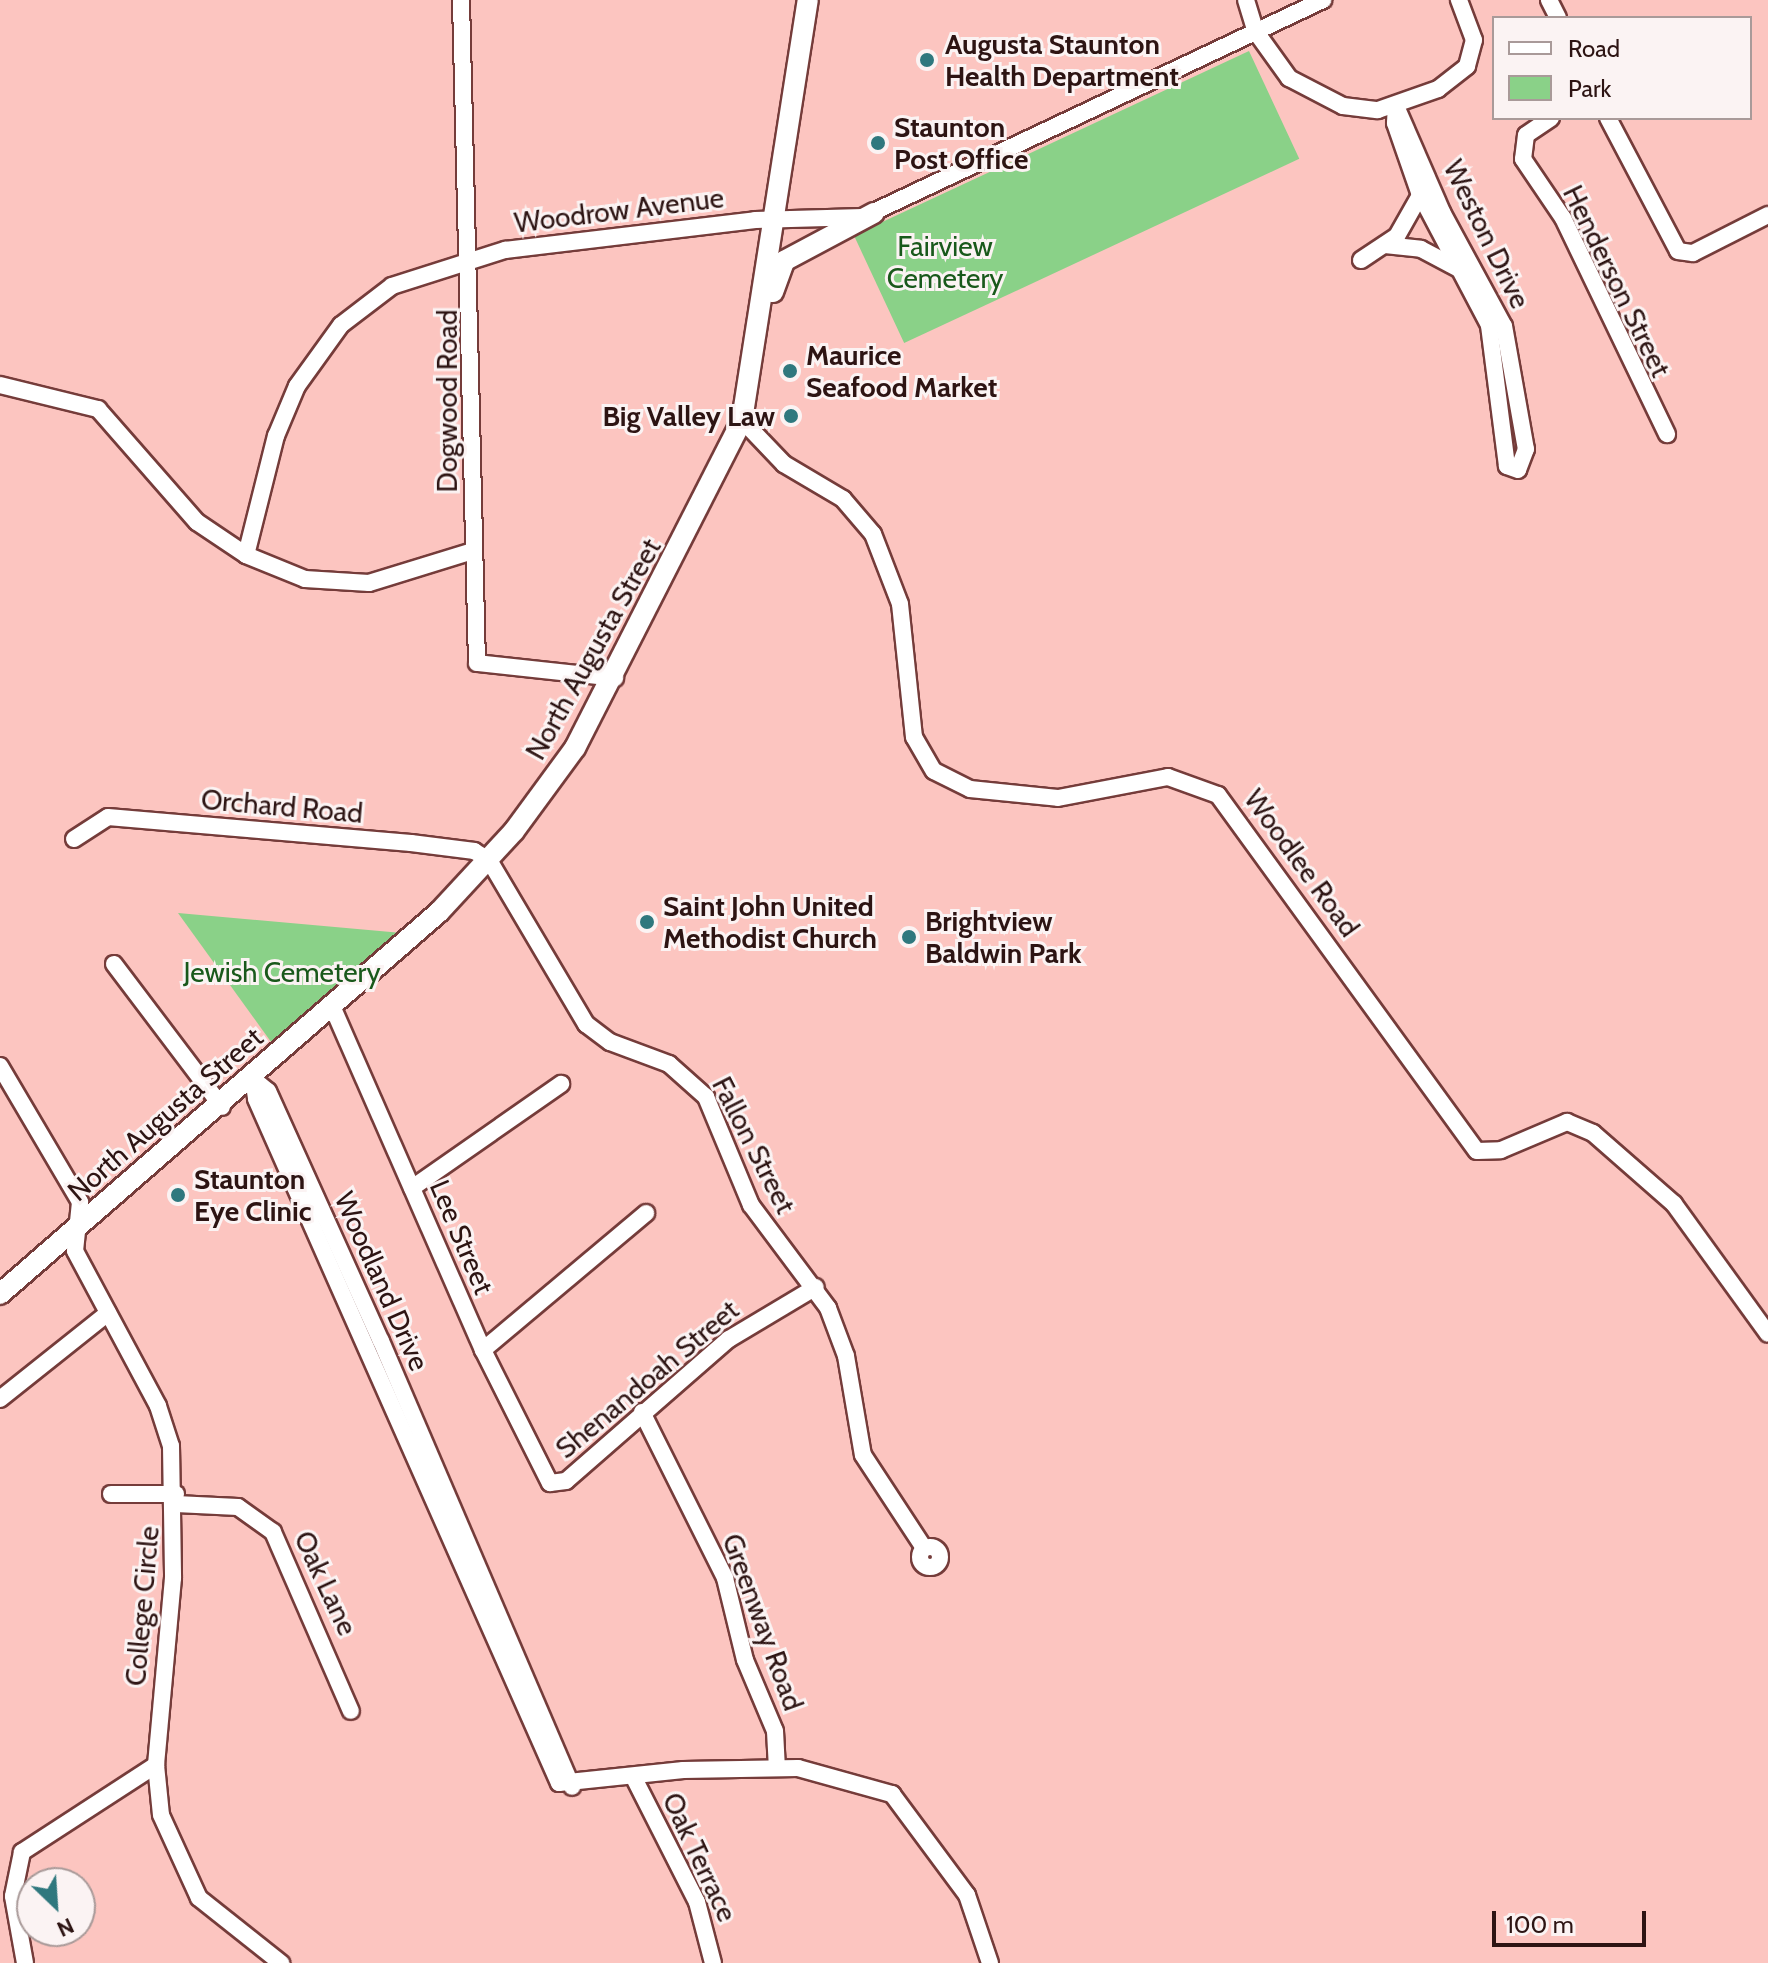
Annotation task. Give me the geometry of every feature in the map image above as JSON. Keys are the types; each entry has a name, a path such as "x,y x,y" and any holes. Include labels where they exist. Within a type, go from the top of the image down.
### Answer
{"main road":[{"name":"North Augusta Street","path":"0,1294 222,1107 489,860 567,759 615,678 742,420 808,0"},
{"path":"753,356 784,261 874,213"}],"street":[{"name":"Dogwood Road","path":"461,0 471,260 477,663 615,678"},
{"path":"1246,0 1256,32 1278,67 1314,95 1354,109 1396,106 1449,83 1471,60 1472,30 1459,0"},
{"name":"Woodrow Avenue","path":"246,555 277,430 320,350 392,286 471,260 542,244 775,218 838,221 874,213 1323,0"},
{"name":"Weston Drive","path":"1396,106 1395,123 1493,339 1507,461 1518,470 1526,449 1504,326 1426,189"},
{"name":"Henderson Street","path":"1548,120 1526,135 1523,159 1558,208 1667,434"},
{"path":"1609,120 1678,251 1696,251 1768,215"},
{"path":"1361,260 1405,226 1426,189"},
{"path":"1384,245 1421,249 1461,271"},
{"path":"0,385 98,409 170,498 246,555 305,579 355,585 473,551"},
{"name":"Woodlee Road","path":"742,420 784,464 843,499 873,534 900,604 914,737 934,771 970,789 1058,798 1168,777 1218,795 1477,1151 1509,1148 1567,1122 1593,1133 1674,1204 1768,1334"},
{"name":"Orchard Road","path":"74,839 108,817 427,845 474,851 489,860"},
{"name":"Fallon Street","path":"489,860 586,1024 610,1042 669,1064 703,1092 751,1205 816,1287 844,1347 863,1455 924,1548"},
{"path":"114,964 222,1107"},
{"name":"Lee Street","path":"332,1006 483,1350 552,1483"},
{"name":"College Circle","path":"0,1066 80,1202 75,1251 162,1416 176,1499 156,1765 168,1837 199,1898 281,1963"},
{"name":"Woodland Drive","path":"253,1079 256,1099 559,1783 572,1787 633,1776 777,1768 852,1780 904,1802 976,1911 990,1963"},
{"path":"412,1188 561,1084"},
{"path":"483,1350 646,1213"},
{"name":"Shenandoah Street","path":"552,1483 566,1481 738,1332 816,1287"},
{"path":"0,1399 108,1313"},
{"name":"Greenway Road","path":"642,1412 725,1578 745,1660 775,1731 777,1768"},
{"name":"Oak Lane","path":"111,1494 232,1506 269,1527 351,1711"},
{"path":"25,1963 13,1896 22,1852 156,1765"},
{"name":"Oak Terrace","path":"633,1776 697,1902 713,1963"}],"green space":[{"name":"Fairview Cemetery","path":"1249,51 1299,159 904,343 854,235"},
{"name":"Jewish Cemetery","path":"178,913 402,933 274,1046"}],"place":[{"name":"Augusta Staunton Health Department","path":"927,60"},
{"name":"Staunton Post Office","path":"878,143"},
{"name":"Maurice Seafood Market","path":"790,371"},
{"name":"Big Valley Law","path":"791,416"},
{"name":"Saint John United Methodist Church","path":"647,922"},
{"name":"Brightview Baldwin Park","path":"909,937"},
{"name":"Staunton Eye Clinic","path":"178,1195"}]}
